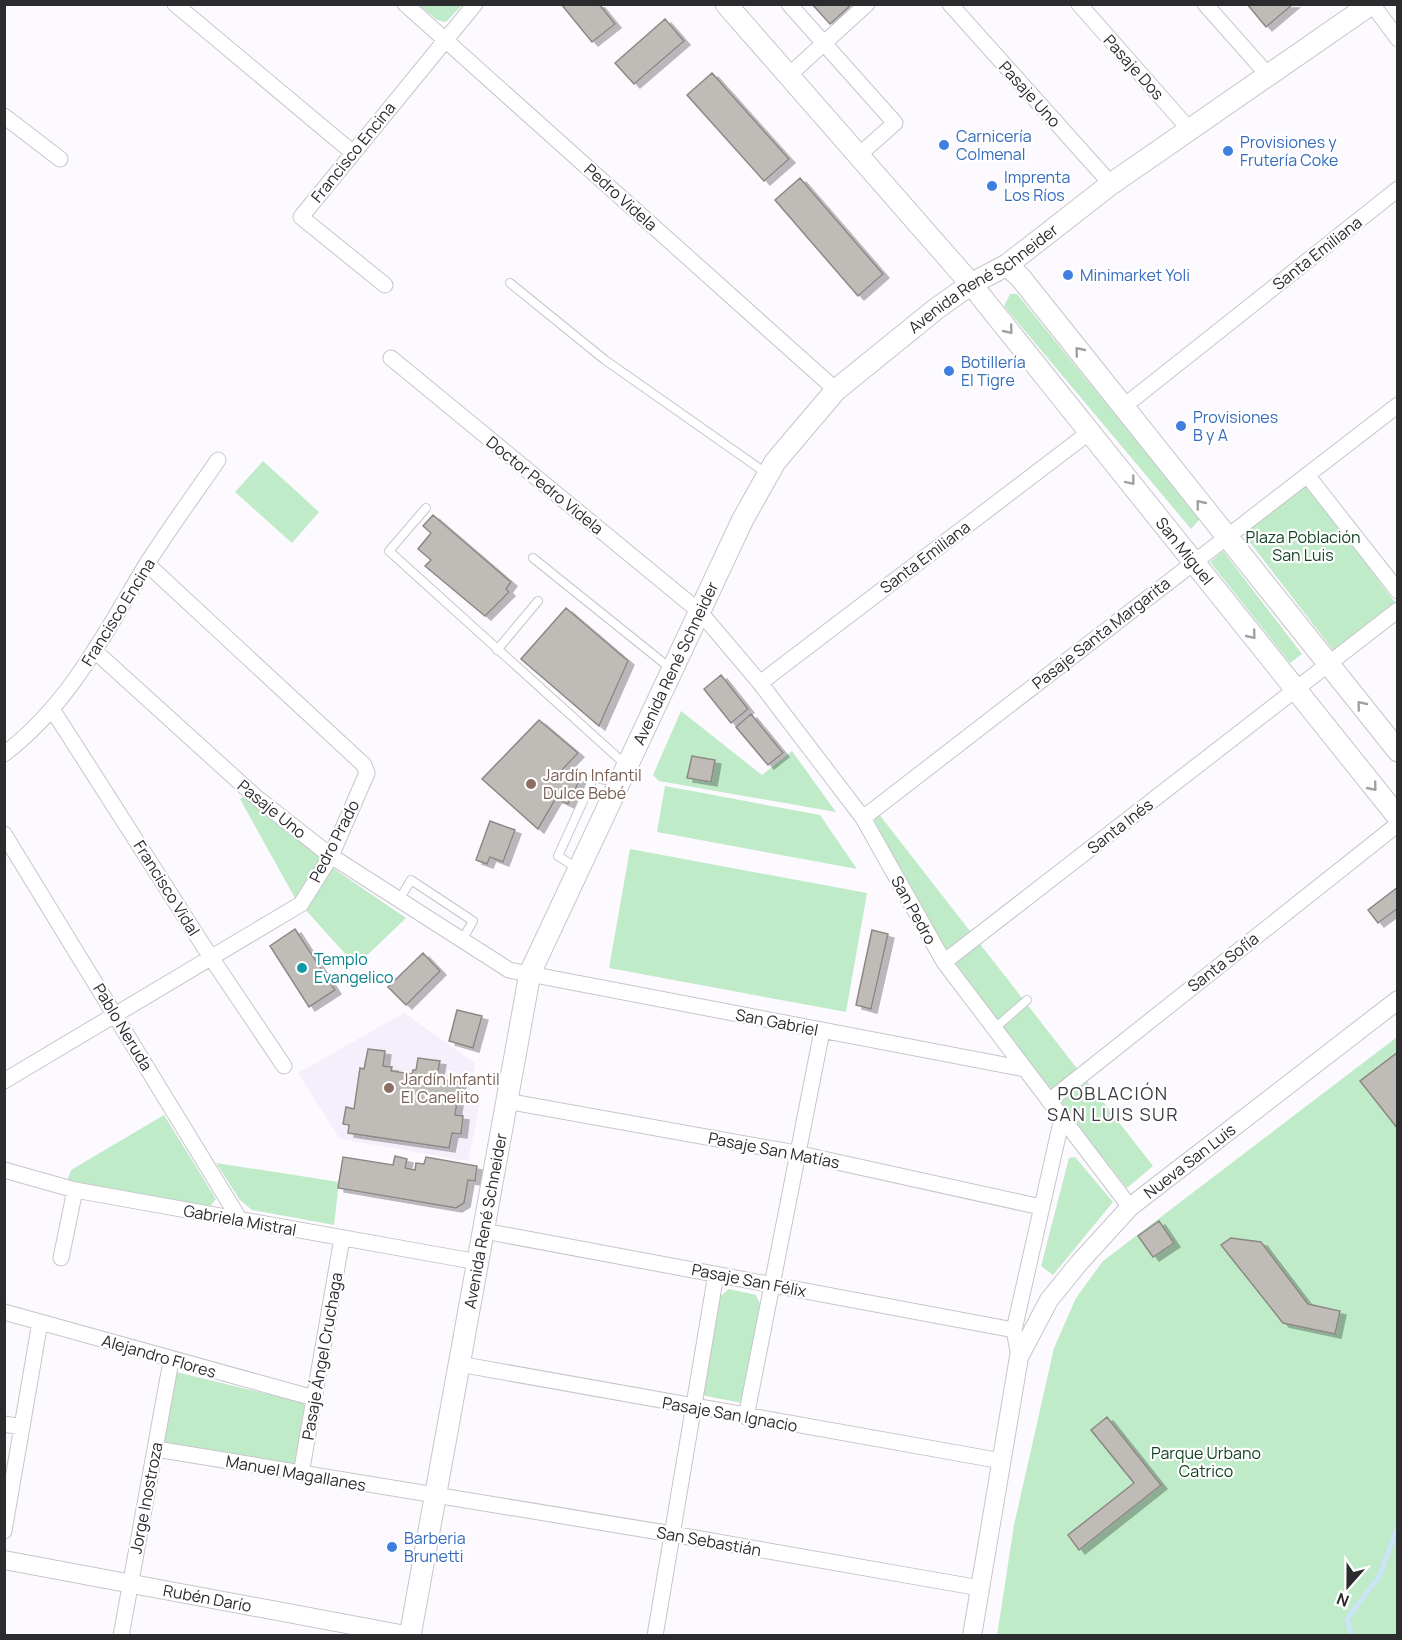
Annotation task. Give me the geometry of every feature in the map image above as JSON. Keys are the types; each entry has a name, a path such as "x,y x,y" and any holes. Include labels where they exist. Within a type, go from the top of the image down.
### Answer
{"main road":[{"name":"San Miguel","path":"726,4 972,284 1398,817"},
{"name":"Avenida René Schneider","path":"410,1635 530,973 621,774 743,519 767,474 796,435 836,390 936,309 972,284 1007,266 1111,184 1364,6"},
{"path":"1007,266 1020,277 1398,751"}],"street":[{"path":"175,4 352,152"},
{"name":"Pedro Videla","path":"405,4 836,390"},
{"name":"Francisco Encina","path":"385,285 301,217 475,4"},
{"path":"789,4 895,123 859,155"},
{"path":"788,76 867,4"},
{"name":"Pasaje Uno","path":"950,4 1111,184"},
{"name":"Pasaje Dos","path":"1079,4 1190,129"},
{"path":"1205,4 1268,75"},
{"path":"1364,6 1398,39"},
{"path":"4,116 60,159"},
{"name":"Santa Emiliana","path":"1123,407 1398,189"},
{"name":"Doctor Pedro Videla","path":"391,358 700,612"},
{"name":"Pasaje Santa Margarita","path":"863,818 1398,405"},
{"name":"Santa Emiliana","path":"760,684 1091,431"},
{"name":"Francisco Encina","path":"4,754 22,741 52,709 96,652 147,564 218,460"},
{"path":"1307,475 1398,591"},
{"name":"Pedro Prado","path":"4,1081 210,956 301,904 331,856 367,773 364,765 147,564"},
{"name":"Santa Inés","path":"944,962 1398,610"},
{"name":"San Pedro","path":"700,612 760,684 863,818 944,962 1130,1207"},
{"name":"Pasaje Uno","path":"96,652 257,798 331,856 509,970 530,973"},
{"name":"Francisco Vidal","path":"52,709 210,956 284,1066"},
{"name":"Santa Sofía","path":"1049,1101 1398,824"},
{"name":"Pablo Neruda","path":"4,834 240,1220"},
{"name":"San Gabriel","path":"530,973 1025,1069"},
{"name":"Nueva San Luis","path":"972,1635 1019,1357 1049,1300 1130,1207 1398,1000"},
{"path":"746,1417 796,1153 822,1031"},
{"name":"Pasaje San Matías","path":"506,1101 796,1153 1041,1207"},
{"name":"Nueva San Luis","path":"1019,1357 1014,1330 1062,1118"},
{"name":"Gabriela Mistral","path":"4,1170 75,1190 478,1262"},
{"path":"61,1258 75,1190"},
{"name":"Pasaje San Félix","path":"484,1231 1014,1330"},
{"name":"Pasaje Ángel Cruchaga","path":"301,1474 342,1238"},
{"path":"655,1635 716,1274"},
{"name":"Alejandro Flores","path":"4,1312 171,1361 314,1398"},
{"path":"4,1531 40,1322"},
{"name":"Jorge Inostroza","path":"121,1635 171,1361"},
{"name":"Pasaje San Ignacio","path":"459,1364 693,1408 1002,1461"},
{"path":"4,1424 22,1427"},
{"name":"Manuel Magallanes","path":"156,1449 436,1497"},
{"name":"San Sebastián","path":"436,1497 672,1534 981,1588"},
{"name":"Rubén Darío","path":"4,1560 410,1635"}],"lane":[{"path":"510,283 605,360 767,474"},
{"path":"426,508 389,550 497,650 621,774"},
{"path":"533,558 672,669"},
{"path":"497,650 538,602"},
{"path":"399,900 411,880 473,921 462,940"},
{"path":"994,1029 1027,1000"}],"shaded area":[{"name":"Jardín Infantil El Canelito","path":"404,1013 475,1063 468,1102 480,1103 468,1161 340,1139 298,1073"}],"green space":[{"path":"419,5 462,5 446,22 437,20"},
{"path":"1010,294 1017,294 1200,519 1191,529 1004,306"},
{"path":"263,461 319,512 292,543 235,492"},
{"name":"Plaza Población San Luis","path":"1305,482 1397,605 1336,654 1242,532"},
{"path":"1223,551 1302,654 1290,663 1210,562"},
{"path":"681,711 762,775 792,751 836,812 659,781 653,775"},
{"path":"665,786 820,815 857,869 657,832"},
{"path":"244,797 337,871 406,918 356,966 295,898 240,799"},
{"path":"878,813 1153,1166 1127,1188 1035,1072 935,936 873,818"},
{"path":"630,849 867,893 846,1012 609,968"},
{"name":"Parque Urbano Catrico","path":"1397,1037 1397,1635 997,1636 1014,1525 1054,1348 1076,1298 1103,1261"},
{"path":"164,1115 216,1199 209,1208 67,1181 71,1170"},
{"path":"1075,1157 1113,1202 1053,1275 1041,1266 1069,1158"},
{"path":"216,1163 339,1182 334,1225 252,1210 240,1200"},
{"path":"729,1289 756,1295 760,1304 742,1403 701,1395 719,1297"},
{"path":"176,1372 305,1403 294,1468 162,1445"}],"building":[{"path":"561,4 599,4 615,24 592,42"},
{"path":"812,4 852,4 830,24"},
{"path":"1247,4 1293,4 1266,27"},
{"path":"665,19 684,41 634,84 615,63"},
{"path":"712,73 789,159 764,181 687,95"},
{"path":"800,178 883,274 858,296 775,200"},
{"path":"433,515 511,582 506,589 509,592 485,616 425,566 431,560 418,549 431,533 423,526"},
{"path":"566,608 628,661 599,726 521,659"},
{"path":"721,675 748,709 731,723 704,689"},
{"path":"751,714 783,753 768,765 736,727"},
{"path":"539,720 578,753 561,771 580,779 568,804 556,798 538,829 482,779"},
{"path":"692,756 715,760 711,782 687,778"},
{"path":"490,821 515,830 503,862 490,857 487,864 476,860"},
{"path":"1398,887 1398,908 1378,923 1368,910"},
{"name":"Templo Evangelico","path":"295,929 335,990 309,1007 270,946"},
{"path":"872,930 888,934 871,1009 856,1005"},
{"path":"423,953 440,971 406,1005 388,987"},
{"path":"457,1010 482,1016 473,1048 449,1041"},
{"path":"368,1049 385,1051 383,1066 392,1067 391,1071 412,1074 413,1070 416,1070 418,1058 440,1061 437,1076 443,1077 443,1080 460,1082 455,1115 463,1116 461,1134 452,1133 449,1148 348,1133 349,1125 343,1124 346,1107 354,1109 360,1068 364,1069"},
{"path":"1398,1052 1398,1129 1360,1081"},
{"path":"395,1156 407,1159 405,1168 415,1170 416,1163 424,1164 426,1157 477,1166 475,1181 468,1180 464,1203 456,1208 338,1188 343,1157 393,1165"},
{"path":"1159,1221 1174,1243 1153,1257 1138,1236"},
{"path":"1231,1238 1261,1242 1308,1304 1340,1311 1335,1334 1283,1323 1221,1245"},
{"path":"1107,1417 1161,1485 1079,1550 1068,1535 1134,1483 1091,1430"}],"waterway":[{"path":"1352,1636 1347,1619 1380,1575 1398,1525"}],"place":[{"name":"Carnicería Colmenal","path":"944,145"},
{"name":"Provisiones y Frutería Coke","path":"1228,151"},
{"name":"Imprenta Los Ríos","path":"992,186"},
{"name":"Minimarket Yoli","path":"1068,275"},
{"name":"Botillería El Tigre","path":"949,371"},
{"name":"Provisiones B y A","path":"1181,426"},
{"name":"Jardín Infantil Dulce Bebé","path":"531,784"},
{"name":"Templo Evangelico","path":"302,968"},
{"name":"Jardín Infantil El Canelito","path":"389,1088"},
{"name":"Barberia Brunetti","path":"392,1547"}],"district":[{"name":"POBLACIÓN SAN LUIS SUR","path":"1113,1103"}]}
